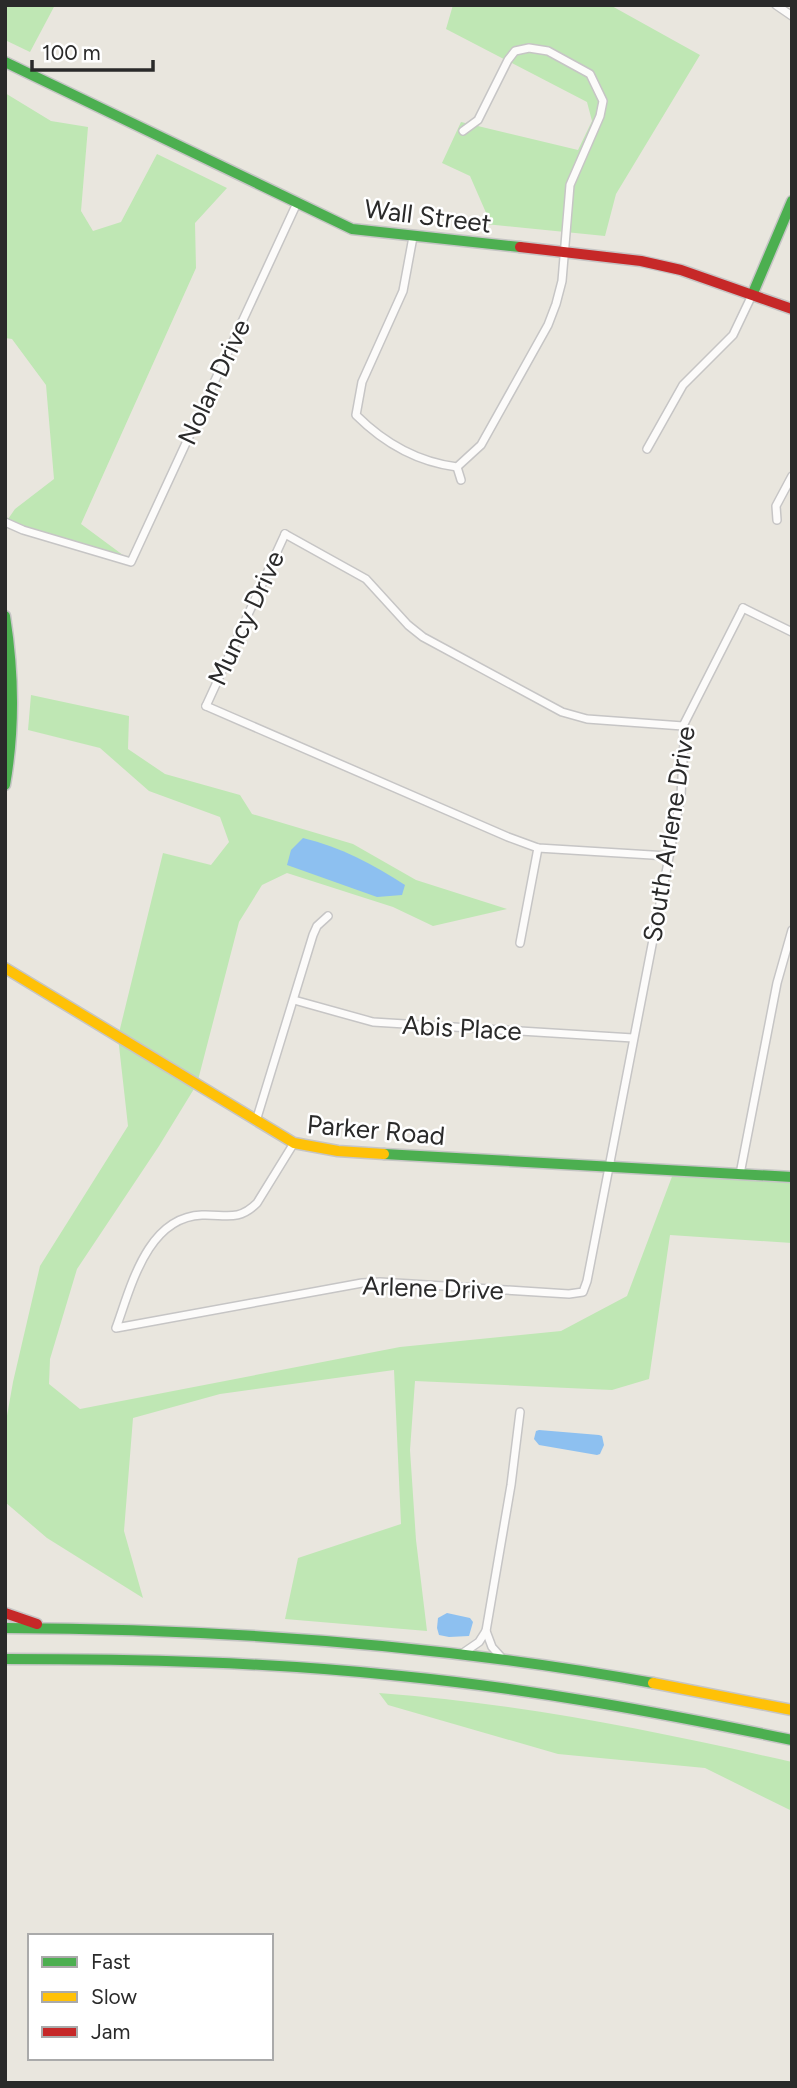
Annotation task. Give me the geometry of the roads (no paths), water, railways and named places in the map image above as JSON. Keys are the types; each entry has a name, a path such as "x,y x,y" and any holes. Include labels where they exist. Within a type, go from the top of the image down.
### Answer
{"main road":[{"name":"Wall Street","path":"5,62 352,229 661,265 753,293 792,309"},
{"path":"753,293 792,201"},
{"path":"5,616 13,687 10,755 5,785"},
{"name":"Parker Road","path":"5,968 294,1143 350,1152 792,1177"},
{"path":"5,1612 47,1628"},
{"path":"5,1628 251,1634 393,1646 671,1685 792,1710"},
{"path":"5,1659 127,1658 378,1673 462,1682 602,1703 792,1740"}],"street":[{"path":"776,5 792,16"},
{"path":"356,415 378,436 419,458 434,464 457,467 481,445 548,325 559,293 570,185 600,116 603,101 590,74 548,51 529,48 515,51 478,120 463,131"},
{"name":"Nolan Drive","path":"5,522 23,530 131,562 298,203"},
{"path":"356,415 362,382 402,291 413,237"},
{"path":"647,449 683,386 733,335 753,293"},
{"path":"346,417 356,415"},
{"path":"457,467 461,480"},
{"path":"777,520 776,506 792,476"},
{"path":"282,525 285,534"},
{"name":"Muncy Drive","path":"668,856 538,848 206,706 285,534 366,579 408,625 423,637 562,712 587,719 683,726"},
{"path":"739,597 743,608 792,632"},
{"name":"South Arlene Drive","path":"608,1167 681,794 683,726 743,608"},
{"path":"195,709 206,706"},
{"path":"520,943 538,848"},
{"path":"256,1121 313,935 317,926 328,916"},
{"path":"740,1174 777,983 792,930"},
{"name":"Abis Place","path":"294,1000 373,1023 633,1038"},
{"name":"Arlene Drive","path":"294,1143 257,1203 249,1211 232,1216 193,1216 162,1232 141,1262 116,1328 362,1283 578,1294 584,1290 587,1281 608,1167"},
{"path":"461,1654 479,1642 486,1631 511,1485 520,1412"},
{"path":"486,1631 492,1647 504,1660"}],"water":[{"path":"303,838 343,851 380,870 405,885 402,895 377,897 287,865 291,850"},
{"path":"536,1431 599,1435 602,1436 604,1445 597,1455 539,1445 534,1439"},
{"path":"447,1613 470,1618 473,1622 469,1636 439,1635 438,1618"}]}
